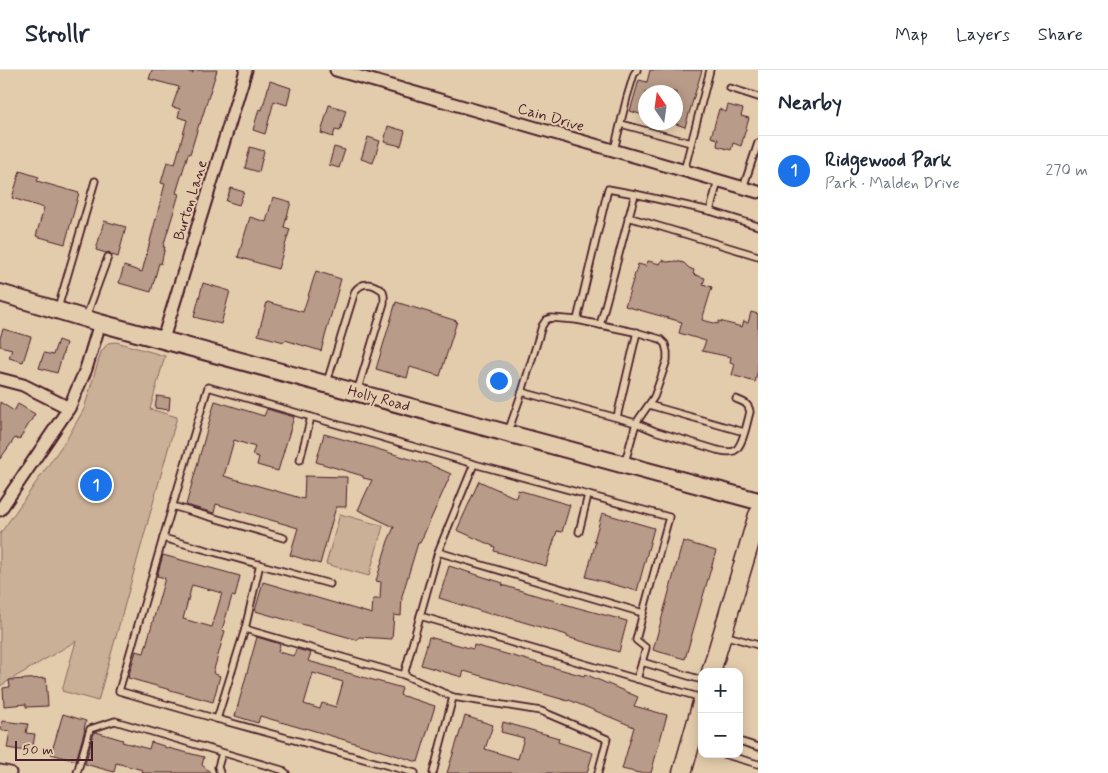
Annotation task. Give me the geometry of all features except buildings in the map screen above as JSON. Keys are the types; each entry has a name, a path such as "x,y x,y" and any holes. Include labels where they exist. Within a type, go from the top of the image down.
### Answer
{"main road":[{"name":"Holly Road","path":"0,293 93,321 758,501"},
{"path":"712,668 758,515"},
{"path":"682,773 696,737 700,713"}],"street":[{"name":"Burton Lane","path":"163,339 246,70"},
{"name":"Cain Drive","path":"336,70 758,192"},
{"path":"0,510 69,408 86,369 93,321"},
{"path":"0,379 23,385 69,408"},
{"path":"0,771 10,773"}],"lane":[{"path":"614,150 627,97 637,70"},
{"path":"684,171 710,70"},
{"path":"730,88 758,97"},
{"path":"621,124 691,143"},
{"path":"743,188 758,144"},
{"path":"58,310 95,181"},
{"path":"710,211 718,181"},
{"path":"577,320 608,189 710,211 758,226"},
{"path":"600,325 635,194"},
{"path":"628,217 758,256"},
{"path":"93,321 108,257"},
{"path":"326,384 355,290 366,283 384,291 384,303 357,392"},
{"path":"507,433 522,392 542,326 546,320 551,318 577,320 637,332 660,339 665,344 667,360 664,379 649,405 636,422 624,464"},
{"path":"617,417 637,332"},
{"path":"415,773 118,691 208,387 474,464 669,517 636,640 646,648 637,679"},
{"path":"522,392 636,422 664,434 726,452 733,451 739,447 750,412 746,403 736,399"},
{"path":"649,405 744,432"},
{"path":"300,460 310,417"},
{"path":"404,674 438,552 474,464"},
{"path":"578,532 588,494"},
{"path":"172,506 284,538"},
{"path":"163,538 330,584"},
{"path":"438,552 643,613"},
{"path":"217,719 245,629 260,564"},
{"path":"420,616 698,697"},
{"path":"245,629 404,674 452,697 541,711 607,738 598,773"},
{"path":"722,634 758,644"},
{"path":"642,662 698,679"},
{"path":"433,773 452,697"},
{"path":"77,773 90,729 115,721 282,770 286,773"},
{"path":"743,742 758,747"},
{"path":"220,773 218,767 222,753"},
{"path":"737,758 758,764"}],"shaded area":[{"path":"116,342 165,356 150,409 177,417 98,701 62,691 76,641 0,686 0,534 68,437 84,409 101,352 108,343"},
{"path":"340,514 383,526 369,576 326,564"}],"place":[{"name":"Ridgewood Park","path":"96,485"}]}
